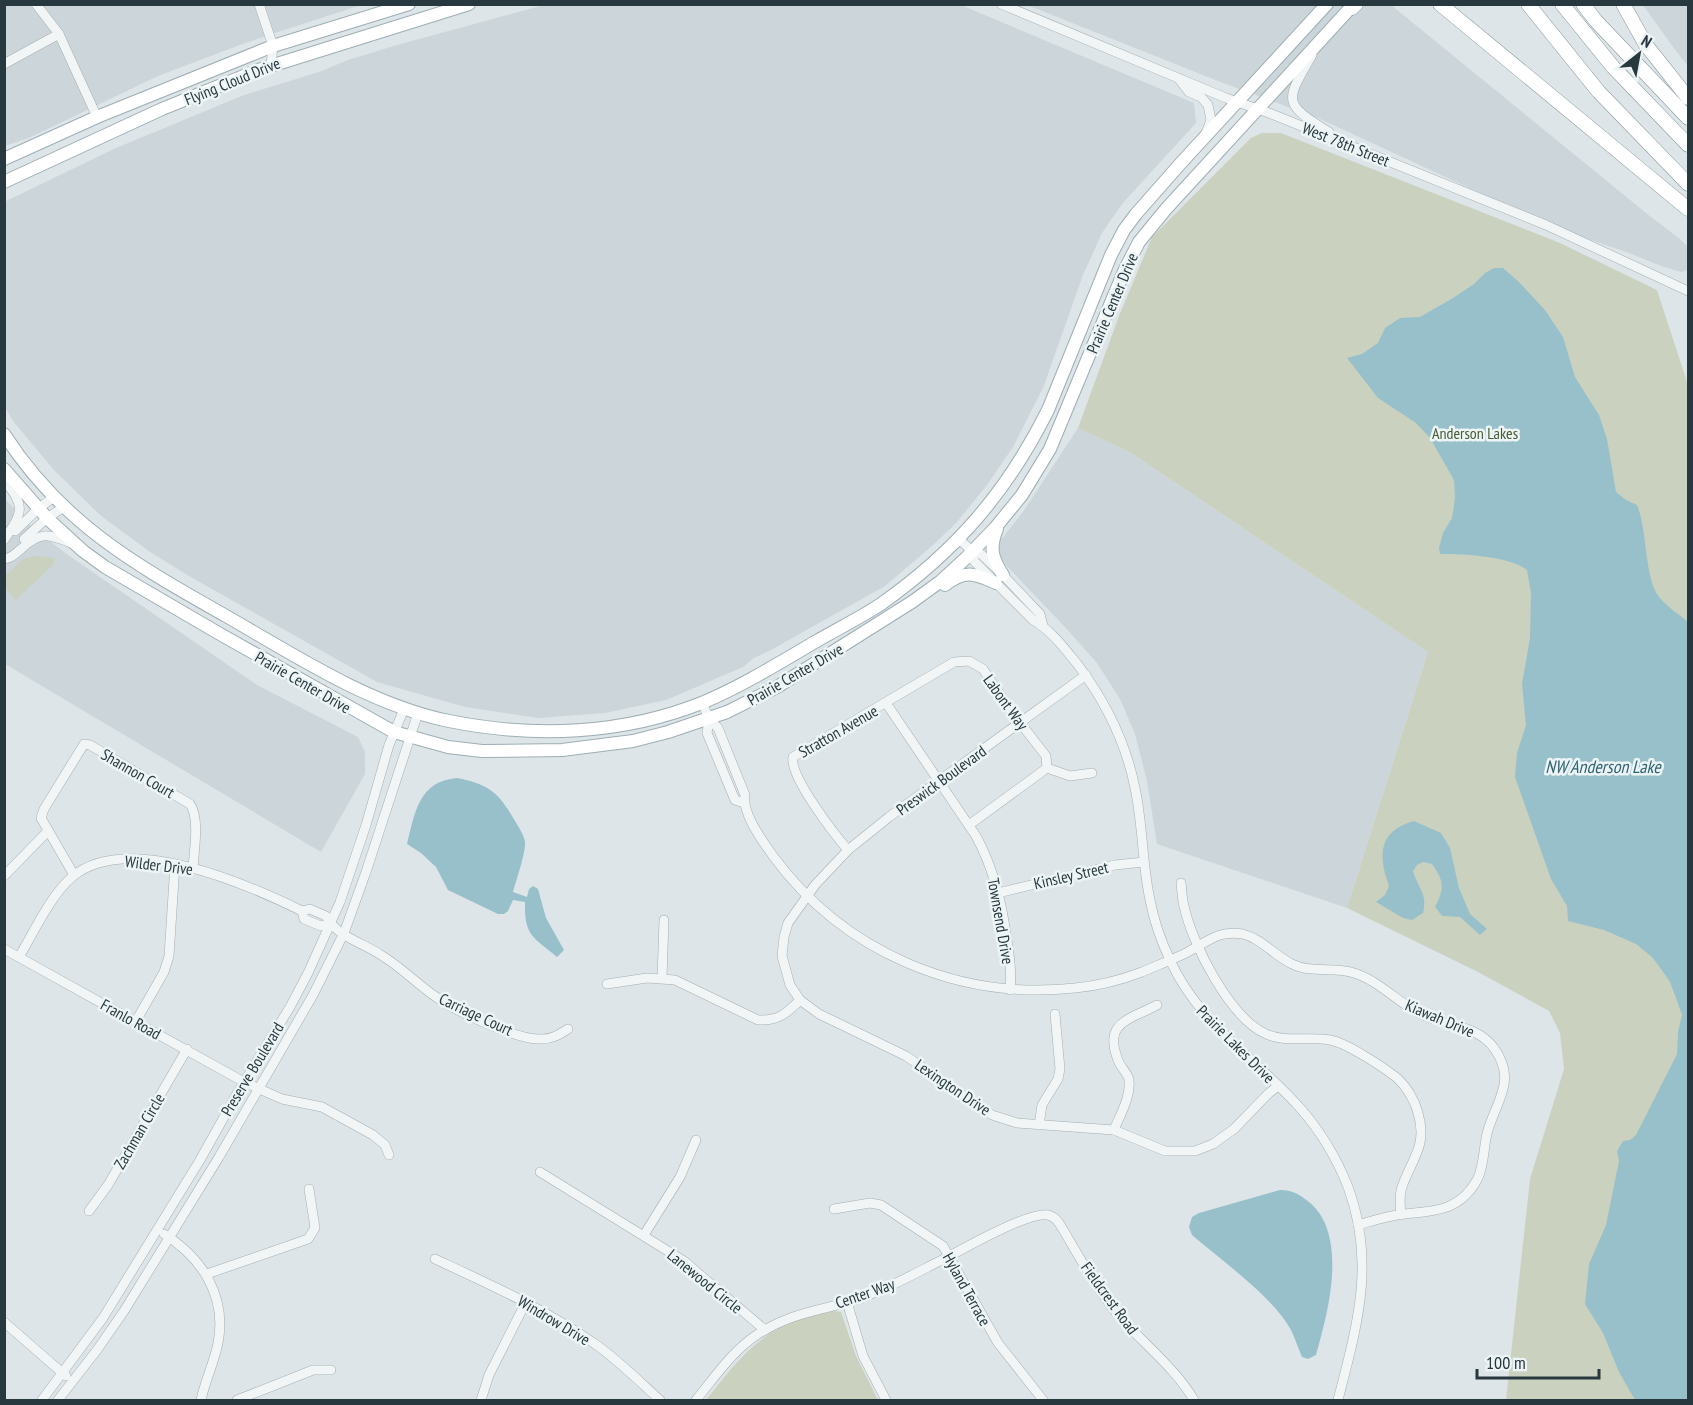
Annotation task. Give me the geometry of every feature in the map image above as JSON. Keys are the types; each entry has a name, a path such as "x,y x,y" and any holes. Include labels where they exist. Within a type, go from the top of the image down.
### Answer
{"highway":[{"path":"1431,4 1472,32"},
{"path":"1440,4 1689,209"},
{"path":"1528,4 1598,91 1660,157 1689,184"},
{"path":"1562,4 1613,67 1689,145"},
{"path":"1583,4 1596,21 1689,118"},
{"path":"1623,4 1646,45 1689,98"}],"main road":[{"name":"Flying Cloud Drive","path":"4,159 97,117 273,46 409,4"},
{"name":"Flying Cloud Drive","path":"4,182 162,109 271,65 469,4"},
{"name":"Prairie Center Drive","path":"4,434 27,466 54,497 119,553 370,696 418,713 486,728 551,732 603,728 656,717 702,702 742,684 878,606 912,581 960,539 998,493 1037,431 1117,242 1136,214 1327,4"},
{"name":"Prairie Center Drive","path":"4,469 43,513 77,545 105,567 394,732 448,747 482,751 558,750 633,741 709,719 777,687 885,620 941,581 973,552 1022,495 1050,449 1125,269 1139,242 1257,109 1354,6"},
{"path":"885,620 924,602 959,576 973,574 999,579 991,551 992,540 1002,519"}],"street":[{"path":"36,4 59,34 97,117"},
{"path":"259,4 273,46 285,60"},
{"name":"West 78th Street","path":"1001,4 1554,229 1689,291"},
{"path":"4,64 59,34"},
{"path":"1321,40 1293,90 1293,104 1303,116 1349,145"},
{"path":"271,65 273,46"},
{"path":"1177,76 1189,92 1205,101 1209,109 1211,120 1202,141"},
{"path":"4,480 17,497 20,506 16,522 4,541"},
{"path":"4,559 54,497"},
{"path":"4,541 43,513 64,507"},
{"path":"4,559 11,558 32,538 43,535 77,545"},
{"name":"Prairie Lakes Drive","path":"960,539 973,552 974,561 999,579 1033,620 1043,626 1066,650 1086,675 1102,701 1116,729 1135,789 1150,901 1157,928 1170,960 1194,1001 1211,1022 1301,1109 1320,1133 1348,1187 1358,1225 1363,1275 1360,1306 1338,1401"},
{"name":"Labont Way","path":"886,703 954,662 969,661 982,669 1046,756 1047,768"},
{"name":"Preswick Boulevard","path":"807,896 848,850 889,817 1086,675"},
{"name":"Kiawah Drive","path":"702,702 709,719 707,733 735,800 744,803 769,850 807,896 832,919 858,937 904,963 945,978 977,986 1010,990 1050,990 1098,984 1139,973 1219,935 1242,934 1253,938 1290,964 1303,969 1351,972 1364,976 1403,1004 1422,1014 1473,1030 1485,1038 1501,1062 1505,1076 1504,1090 1488,1129 1477,1180 1459,1200 1436,1212 1401,1215 1358,1225"},
{"name":"Townsend Drive","path":"886,703 986,853 1003,910 1010,961 1010,990"},
{"name":"Stratton Avenue","path":"848,850 808,795 792,760 795,754 886,703"},
{"name":"Preserve Boulevard","path":"42,1401 98,1325 290,1007 330,924 366,825 394,732 404,709"},
{"name":"Preserve Boulevard","path":"58,1401 110,1333 219,1157 313,995 344,933 418,713"},
{"name":"Shannon Court","path":"74,875 41,818 44,809 84,744 90,745 190,804 194,810 195,826 193,868"},
{"path":"969,825 1047,768 1070,776 1092,773"},
{"path":"4,876 48,831"},
{"name":"Wilder Drive","path":"19,957 57,893 74,875 88,867 115,860 146,860 193,868 268,894 302,911 310,909 326,915 330,924"},
{"name":"Kinsley Street","path":"998,893 1115,865 1144,862"},
{"path":"136,1021 164,972 169,956 175,864"},
{"path":"1181,883 1183,905 1199,946 1229,1001 1255,1027 1276,1038 1316,1038 1345,1045 1398,1078 1407,1090 1419,1115 1420,1129 1416,1158 1402,1188 1401,1215"},
{"name":"Lexington Drive","path":"807,896 788,923 782,956 790,985 800,1000 825,1017 906,1056 992,1115 1017,1123 1114,1130 1165,1151 1195,1151 1213,1144 1234,1129 1278,1086"},
{"path":"662,978 664,920"},
{"name":"Carriage Court","path":"330,924 383,955 437,998 493,1026 539,1039 556,1036 568,1029"},
{"name":"Franlo Road","path":"4,949 244,1082 282,1099 322,1107 373,1135 385,1145 389,1155"},
{"path":"607,984 662,978 688,984 758,1020 781,1018 800,1000"},
{"path":"1114,1130 1127,1096 1129,1078 1118,1062 1112,1040 1113,1034 1122,1024 1157,1005"},
{"path":"1039,1125 1042,1106 1058,1079 1060,1069 1055,1014"},
{"name":"Zachman Circle","path":"89,1211 108,1185 187,1049"},
{"path":"644,1235 680,1177 696,1140"},
{"name":"Lanewood Circle","path":"540,1172 684,1261 765,1330"},
{"path":"207,1274 302,1243 308,1239 315,1228 309,1189"},
{"name":"Hyland Terrace","path":"834,1209 870,1203 880,1205 939,1241 998,1343 1043,1401"},
{"name":"Center Way","path":"696,1401 732,1356 765,1330 796,1315 848,1302 884,1289 1001,1229 1046,1214 1054,1217"},
{"name":"Fieldcrest Road","path":"1054,1217 1118,1314 1176,1377 1194,1401"},
{"path":"157,1230 186,1250 207,1274 218,1309 220,1326 218,1343 201,1400"},
{"name":"Windrow Drive","path":"435,1259 526,1302 566,1324 622,1365 660,1401"},
{"path":"481,1401 489,1375 526,1302"},
{"path":"848,1302 863,1356 886,1401"},
{"path":"4,1322 72,1382"},
{"path":"237,1401 313,1370 331,1370"}],"shaded area":[{"path":"5,5 361,5 245,43 158,76 31,137 5,146"},
{"path":"544,5 961,5 1194,103 1196,123 1122,204 1102,233 1083,275 1043,388 1013,447 987,485 957,522 932,546 885,586 754,658 743,667 666,700 605,713 538,718 465,707 377,682 189,576 150,552 100,515 53,469 13,421 5,407 4,202 116,148 244,95 397,45"},
{"path":"1027,5 1391,5 1680,239 1688,247 1688,270 1681,272 1661,266 1556,228 1318,118"},
{"path":"1643,5 1688,5 1688,66 1676,51"},
{"path":"1078,428 1131,453 1428,652 1347,908 1157,844 1147,781 1135,734 1120,699 1097,663 1000,559 996,546 1023,512"},
{"path":"4,498 34,529 68,555 257,685 358,737 365,752 365,774 321,852 5,664"}],"green space":[{"name":"Anderson Lakes","path":"1262,133 1281,133 1560,243 1657,290 1688,385 1688,1400 1506,1400 1530,1179 1564,1069 1560,1033 1549,1011 1478,972 1347,908 1428,652 1131,453 1078,428 1119,316 1152,237 1251,138"},
{"path":"37,556 55,558 53,565 16,600 5,588 5,576 23,559"},
{"path":"833,1311 841,1312 856,1356 878,1400 706,1400 726,1375 759,1341 786,1324"}],"water":[{"name":"NW Anderson Lake","path":"1494,268 1503,268 1519,282 1545,310 1563,337 1575,377 1599,415 1607,439 1616,492 1637,505 1654,588 1669,607 1688,622 1688,1400 1635,1400 1619,1372 1603,1333 1585,1304 1589,1264 1606,1225 1619,1161 1617,1151 1623,1141 1630,1140 1636,1135 1677,1054 1678,1032 1682,1015 1670,982 1652,957 1636,944 1604,930 1568,921 1567,906 1551,879 1515,777 1517,753 1526,725 1522,684 1530,638 1531,593 1527,570 1519,565 1498,559 1473,555 1440,554 1439,548 1443,533 1452,518 1455,498 1454,480 1430,438 1416,423 1378,398 1347,358 1362,354 1378,343 1385,328 1400,318 1420,317 1453,298"},
{"path":"457,778 477,783 492,791 504,803 519,828 525,847 513,892 527,897 529,889 533,886 538,889 546,918 564,950 557,957 528,929 525,902 513,900 508,911 498,914 448,890 436,867 407,844 416,810 427,792 444,780"},
{"path":"1414,821 1441,833 1450,848 1459,888 1470,914 1487,929 1480,935 1460,917 1442,916 1435,907 1442,885 1432,864 1423,862 1413,871 1423,896 1423,913 1412,920 1403,918 1376,902 1385,895 1389,886 1383,864 1387,838 1402,825"},
{"path":"1280,1190 1292,1192 1309,1202 1321,1216 1329,1234 1332,1254 1330,1297 1316,1355 1308,1359 1302,1357 1291,1330 1272,1304 1246,1279 1192,1235 1189,1227 1192,1217 1199,1213"}]}
